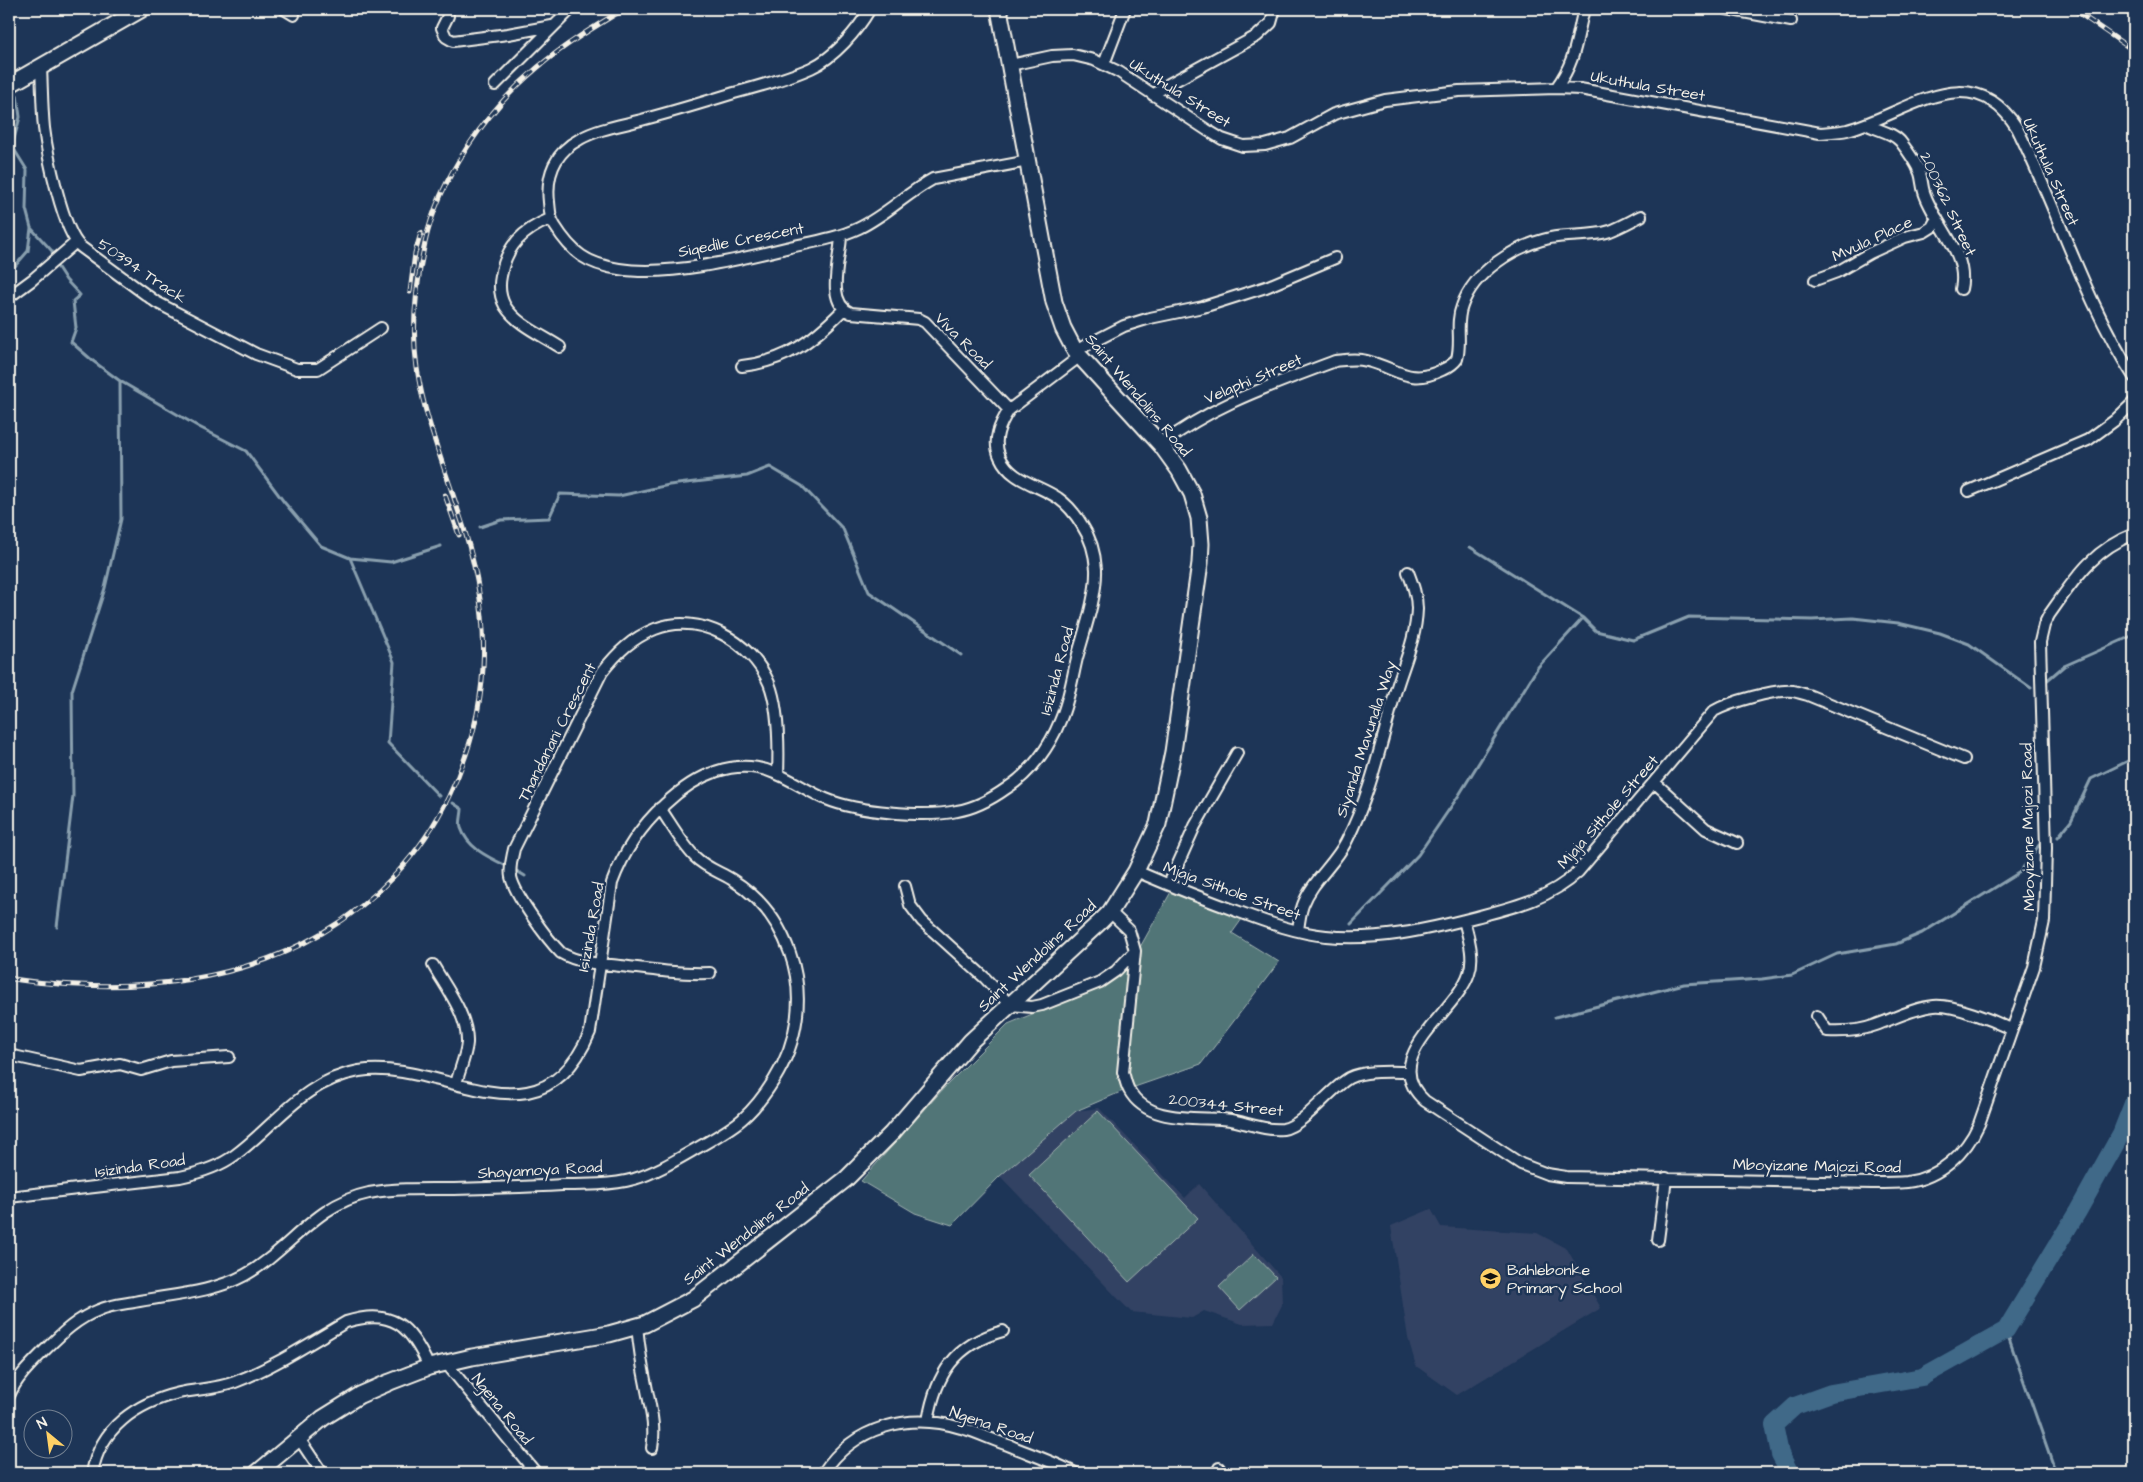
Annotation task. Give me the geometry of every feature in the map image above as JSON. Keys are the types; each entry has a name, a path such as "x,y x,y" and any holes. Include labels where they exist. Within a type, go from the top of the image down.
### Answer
{"street":[{"path":"9,85 142,9"},
{"path":"284,9 294,15"},
{"path":"495,85 571,9"},
{"name":"Siqedile Crescent","path":"870,9 857,28 833,52 813,67 770,83 580,139 558,156 552,168 548,190 550,218 566,243 589,262 604,267 640,271 733,261 841,235 875,220 933,179 1028,161"},
{"name":"Saint Wendolins Road","path":"257,1473 323,1418 360,1396 390,1382 429,1367 446,1363 609,1334 637,1326 672,1311 709,1288 846,1179 892,1133 971,1041 1110,912 1136,871 1158,824 1167,789 1200,563 1199,518 1192,494 1179,470 1161,445 1077,354 1062,328 1054,302 999,9"},
{"path":"1104,64 1124,9"},
{"path":"1154,95 1169,84 1257,36 1271,23 1275,9"},
{"path":"1556,88 1574,58 1584,9"},
{"path":"1727,9 1791,21"},
{"path":"448,16 442,28 446,37 454,41 552,26"},
{"name":"Ukuthula Street","path":"1010,64 1044,57 1073,55 1104,64 1222,139 1243,146 1278,142 1334,114 1384,100 1459,91 1556,88 1611,94 1820,133 1846,130 1866,124 1925,98 1954,92 1978,94 2001,106 2017,128 2099,316 2134,377"},
{"name":"50394 Track","path":"41,67 46,139 64,215 75,242 156,302 256,354 297,369 318,369 381,328"},
{"name":"200362 Street","path":"1866,124 1900,140 1916,164 1921,175 1924,192 1957,257 1964,277 1961,289"},
{"name":"Velaphi Street","path":"1161,445 1192,423 1232,401 1335,361 1366,360 1391,370 1422,378 1454,364 1459,353 1458,318 1462,304 1479,278 1498,263 1528,245 1550,238 1609,231 1641,216"},
{"path":"550,218 531,228 512,246 504,263 500,290 505,306 519,321 560,346"},
{"name":"Mvula Place","path":"1815,280 1837,272 1870,253 1924,232 1932,227 1937,218"},
{"path":"742,366 767,362 785,356 816,335 844,310 839,305 835,291 841,235"},
{"path":"9,297 32,280 75,242"},
{"path":"1077,354 1124,326 1150,318 1203,307 1266,287 1336,258"},
{"name":"Viva Road","path":"844,310 851,313 919,319 925,322 1009,410"},
{"name":"Isizinda Road","path":"9,1197 180,1177 201,1172 222,1164 235,1155 292,1103 310,1090 330,1080 358,1071 380,1070 456,1084 472,1089 511,1093 538,1089 560,1076 583,1049 590,1032 612,883 626,851 660,808 682,787 714,771 726,768 752,767 778,774 826,799 839,803 866,809 906,813 930,814 958,811 985,802 1009,788 1030,768 1051,739 1061,720 1090,608 1096,569 1092,548 1084,527 1070,507 1011,473 999,456 996,437 1001,421 1009,410 1077,354"},
{"path":"1969,491 2088,440 2134,402"},
{"name":"Mboyizane Majozi Road","path":"1409,1072 1416,1092 1425,1101 1521,1164 1536,1171 1566,1177 1872,1183 1908,1182 1930,1175 1956,1158 1972,1139 1984,1110 2034,967 2043,932 2046,909 2046,848 2041,633 2049,614 2090,561 2112,544 2134,534"},
{"name":"Siyanda Mavundla Way","path":"1298,931 1302,907 1307,896 1337,858 1359,816 1371,782 1396,688 1414,638 1416,600 1408,572"},
{"name":"Thandanani Crescent","path":"710,973 687,974 570,959 556,948 518,894 511,878 510,866 514,849 602,672 616,654 633,640 656,629 686,624 705,627 733,639 758,663 772,691 777,730 778,774"},
{"name":"Mjaja Sithole Street","path":"1136,871 1270,923 1298,931 1325,936 1384,936 1413,932 1532,902 1565,884 1578,872 1714,712 1736,701 1775,692 1792,691 1808,695 1964,759"},
{"path":"1169,884 1195,826 1237,753"},
{"path":"1654,782 1706,829 1737,843"},
{"name":"Shayamoya Road","path":"9,1396 31,1364 75,1322 102,1308 206,1289 236,1280 257,1267 322,1214 357,1196 389,1190 570,1185 634,1179 664,1167 748,1116 766,1093 789,1052 795,1032 798,1011 795,969 790,951 766,909 756,898 733,880 704,864 694,856 660,808"},
{"path":"905,886 910,905 922,920 985,978 1010,1005 1032,1007 1042,1005 1100,982 1116,971 1135,951"},
{"name":"200344 Street","path":"1110,912 1129,930 1135,951 1123,1072 1129,1091 1147,1107 1176,1117 1226,1120 1283,1129 1290,1127 1310,1113 1340,1084 1351,1077 1374,1073 1409,1072"},
{"path":"1409,1072 1410,1059 1416,1048 1459,991 1469,973 1471,954 1464,920"},
{"path":"433,965 462,1016 466,1029 467,1044 456,1084"},
{"path":"1817,1016 1827,1031 1848,1032 1876,1026 1918,1009 1937,1006 1975,1014 2011,1029"},
{"path":"9,1055 81,1071 120,1064 141,1070 171,1061 229,1057"},
{"path":"1658,1240 1666,1178"},
{"path":"92,1473 94,1462 104,1441 114,1427 137,1408 154,1400 180,1393 234,1383 263,1370 346,1322 371,1317 390,1318 403,1325 417,1342 429,1367"},
{"path":"637,1326 655,1433 652,1448"},
{"path":"928,1421 942,1375 948,1364 969,1346 990,1335 1003,1331"},
{"name":"Ngena Road","path":"446,1363 536,1473"},
{"name":"Ngena Road","path":"823,1473 831,1461 848,1444 867,1433 887,1425 911,1420 928,1421 961,1428 1075,1473"},
{"path":"298,1437 322,1473"}],"shaded area":[{"path":"1099,1108 1185,1198 1199,1184 1281,1277 1282,1305 1273,1323 1242,1324 1204,1311 1192,1318 1131,1312 1000,1176 1076,1111"},
{"name":"Bahlebonke Primary School","path":"1431,1209 1441,1227 1537,1233 1567,1249 1601,1308 1457,1395 1416,1366 1408,1338 1391,1226"}],"green space":[{"path":"1172,890 1242,919 1232,933 1279,962 1201,1064 1123,1091 1076,1111 1000,1176 952,1225 915,1213 861,1181 944,1088 1008,1024 1108,983 1139,949"},
{"path":"1098,1111 1198,1218 1129,1282 1029,1175"},
{"path":"1254,1254 1276,1277 1240,1310 1219,1287"}],"waterway":[{"path":"17,95 20,117 12,146 27,170 26,209 31,228 52,251 53,257"},
{"path":"9,273 28,251 31,228"},
{"path":"55,263 66,280 80,295 73,301 76,328 71,342 120,381 199,427 246,451 284,502 321,546 350,558 394,662 388,743 439,796"},
{"path":"57,927 73,796 72,691 105,588 121,519 120,381"},
{"path":"480,527 501,520 549,518 560,494 619,496 669,485 747,476 770,467 802,486 843,529 869,592 961,655"},
{"path":"350,558 391,562 441,546"},
{"path":"1470,547 1583,618 1596,631 1633,640 1689,617 1812,620 1853,618 1898,623 1940,633 1969,644 2031,688"},
{"path":"1351,924 1418,855 1459,795 1538,667 1583,618"},
{"path":"2044,683 2064,666 2134,635"},
{"path":"2058,837 2071,821 2091,779 2134,758"},
{"path":"453,803 462,809 461,828 465,837 472,845 488,857 525,876"},
{"path":"1555,1017 1684,984 1792,975 1837,954 1896,944 1922,933 2020,872 2039,845"},
{"path":"1790,1473 1780,1454 1774,1425 1795,1406 1831,1393 1922,1377 2006,1330 2078,1211 2121,1134 2134,1101"},
{"path":"2121,1134 2134,1141"},
{"path":"2006,1330 2056,1473"}],"railway":[{"path":"9,978 61,984 141,985 204,977 265,960 294,948 322,933 361,906 396,874 426,837 449,796 464,760 475,725 481,690 484,654 477,583 469,547 434,440 417,368 414,337 415,306 425,243 441,194 453,170 483,125 500,104 518,85 547,60 579,37 624,9"},
{"path":"2073,9 2134,51"},
{"path":"410,292 415,253 421,233"},
{"path":"445,495 459,535"}],"place":[{"name":"Bahlebonke Primary School","path":"1491,1279"}]}
